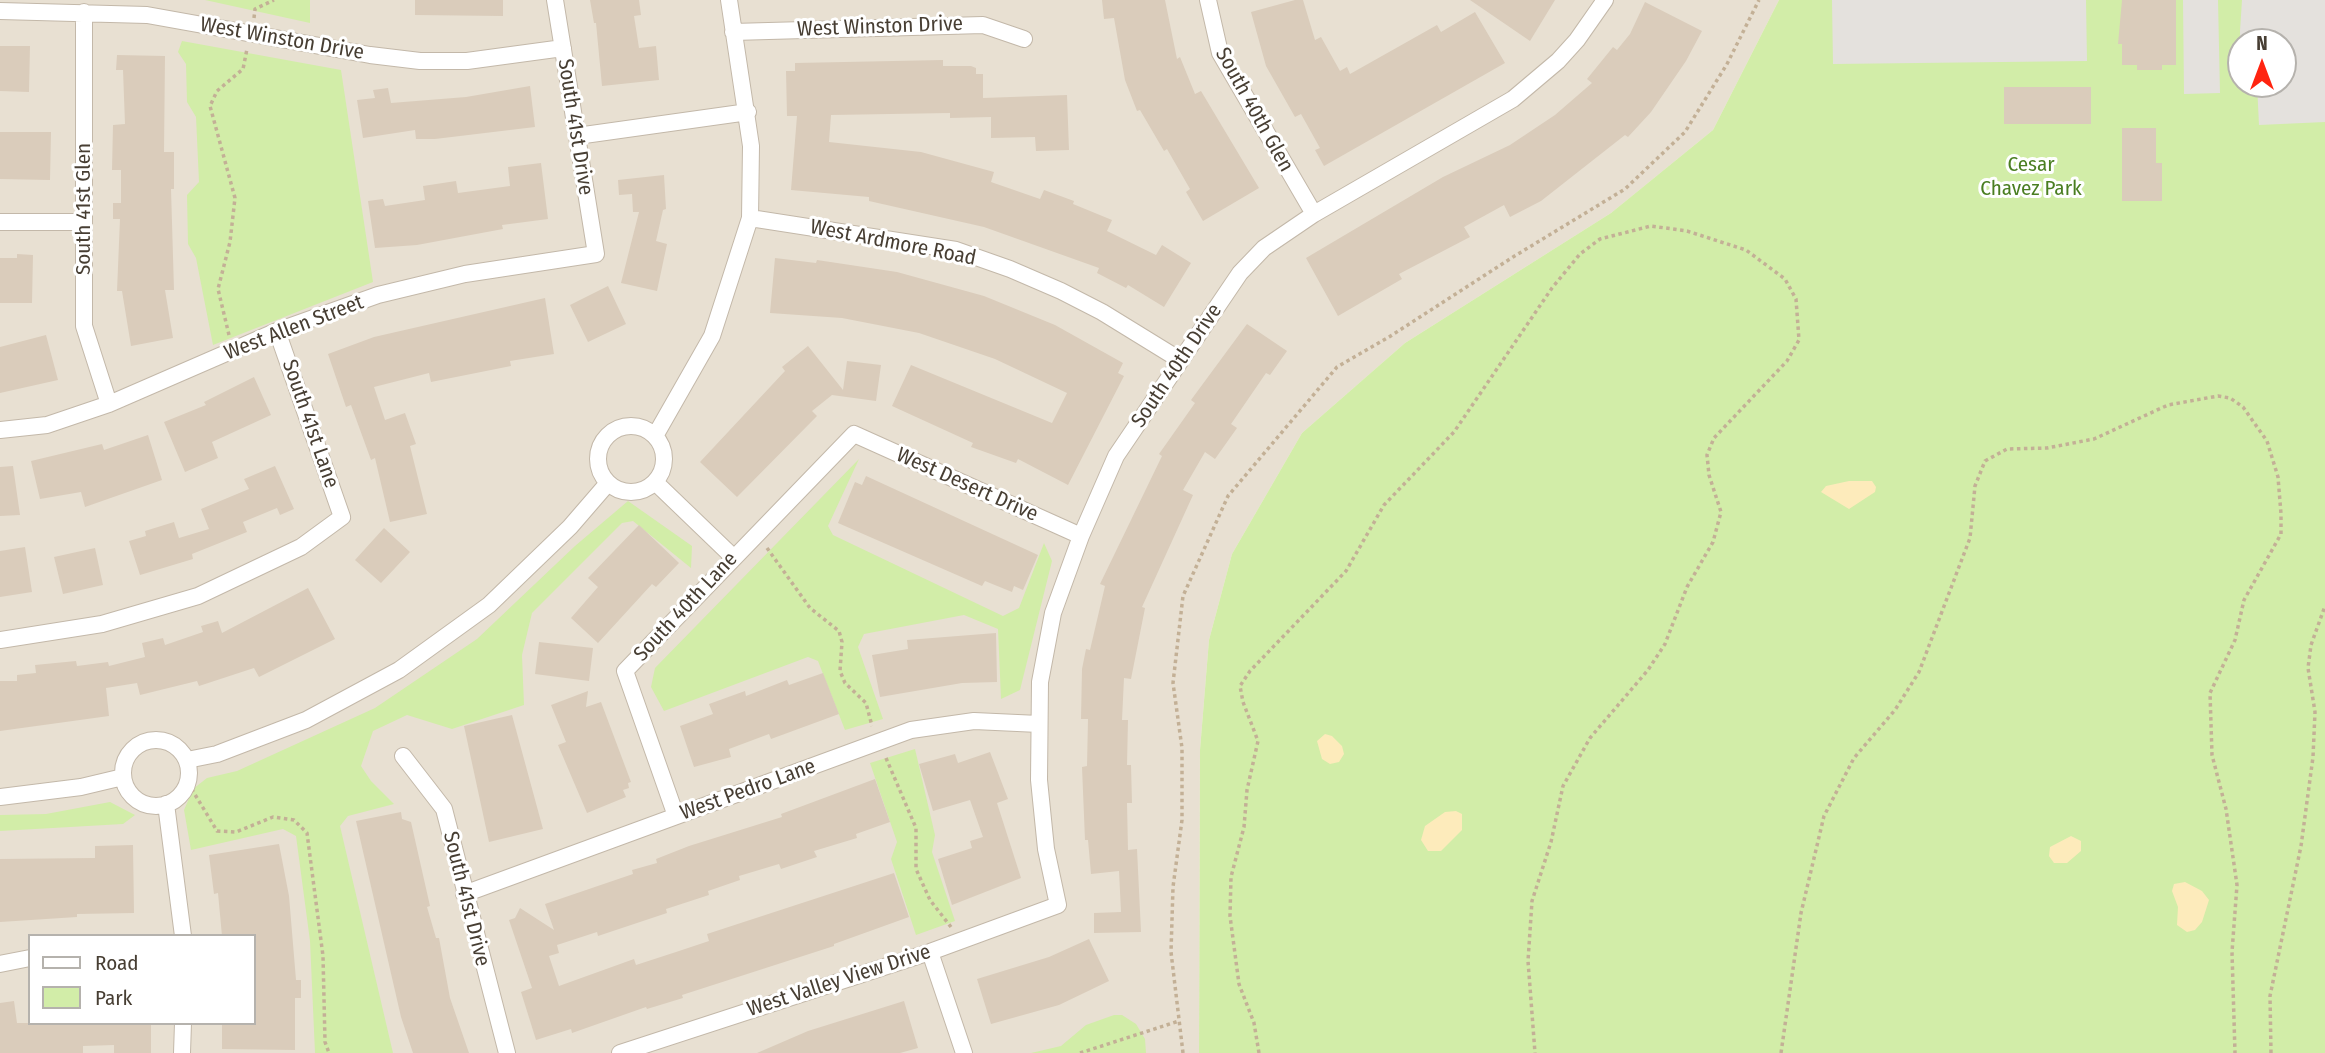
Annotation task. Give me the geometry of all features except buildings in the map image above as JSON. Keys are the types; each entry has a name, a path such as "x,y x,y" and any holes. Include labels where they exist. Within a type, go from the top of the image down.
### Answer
{"street":[{"name":"South 41st Drive","path":"555,0 596,254"},
{"path":"655,436 712,336 750,218 751,146 748,112 729,0"},
{"name":"South 40th Glen","path":"1208,0 1220,53 1314,214"},
{"name":"South 40th Drive","path":"1058,905 1046,849 1042,808 1040,682 1053,613 1081,536 1116,456 1240,273 1264,248 1314,214 1513,99 1577,40 1605,0"},
{"name":"West Winston Drive","path":"0,11 147,15 421,61 467,61 563,48"},
{"name":"South 41st Glen","path":"84,12 84,326 109,404"},
{"name":"West Winston Drive","path":"733,32 983,24 1024,39"},
{"path":"577,135 748,112"},
{"name":"West Ardmore Road","path":"750,218 956,250 1061,291 1102,312 1181,360"},
{"path":"0,222 83,222"},
{"name":"West Allen Street","path":"0,430 47,425 109,404 277,331 378,295 465,274 596,254"},
{"name":"South 41st Lane","path":"0,640 102,624 198,596 301,547 342,517 277,331"},
{"path":"626,426 646,429 655,436 661,444 664,464 655,482 647,488 626,492 608,483 601,475 598,454 607,435 626,426"},
{"name":"West Desert Drive","path":"853,434 1081,536"},
{"name":"South 40th Lane","path":"676,816 625,671 853,434"},
{"path":"655,482 733,557"},
{"path":"187,760 217,754 306,720 399,670 489,605 570,527 608,483"},
{"name":"West Pedro Lane","path":"464,894 911,730 974,721 1039,724"},
{"path":"153,740 173,745 187,760 188,783 183,792 166,804 139,801 126,786 123,777 128,757 143,743 153,740"},
{"name":"South 41st Drive","path":"403,756 444,809 507,1053"},
{"path":"0,797 81,788 123,777"},
{"path":"166,804 183,934"},
{"name":"West Valley View Drive","path":"620,1053 930,951 1058,905"},
{"path":"930,951 964,1053"},
{"path":"0,964 28,957"},
{"path":"182,1053 183,1025"}],"path":[{"path":"234,350 218,289 230,242 235,198 210,106 217,91 243,69 249,41 254,34 255,9 274,0"},
{"path":"1183,1053 1171,952 1173,887 1182,820 1182,748 1173,682 1183,596 1228,496 1336,367 1390,337 1513,257 1625,189 1685,132 1727,64 1759,0"},
{"path":"1259,1053 1254,1023 1239,984 1230,916 1231,877 1244,827 1247,790 1258,741 1242,702 1240,686 1250,671 1346,571 1384,505 1454,432 1552,288 1580,254 1600,239 1651,226 1687,231 1746,250 1785,279 1796,299 1799,340 1787,361 1714,438 1707,455 1709,475 1721,512 1713,542 1687,587 1665,644 1648,670 1590,738 1563,786 1551,842 1532,901 1528,961 1535,1053"},
{"path":"1781,1053 1803,903 1824,816 1854,758 1895,710 1919,672 1970,538 1975,486 1984,461 2007,449 2048,448 2094,439 2168,405 2218,396 2230,398 2243,407 2267,441 2278,477 2281,514 2281,534 2244,600 2235,640 2210,693 2212,755 2226,809 2237,885 2232,952 2235,1053"},
{"path":"754,535 766,547 810,608 839,631 842,642 840,671 845,682 866,704 876,742 916,828 916,869 930,900 959,941"},
{"path":"2271,1053 2270,996 2301,846 2313,757 2315,712 2308,668 2325,606"},
{"path":"188,783 217,831 236,832 273,817 293,820 307,833 323,956 326,1042 329,1053"},
{"path":"1080,1053 1179,1021"}],"shaded area":[{"path":"0,0 1779,0 1713,130 1611,213 1405,343 1302,433 1232,554 1209,640 1200,750 1199,1053 0,1053"},
{"path":"1832,0 2086,0 2087,61 1833,64"},
{"path":"2183,0 2218,0 2220,93 2184,94"},
{"path":"2242,0 2325,0 2325,122 2259,125 2258,98 2297,98 2297,28 2240,28"}],"green space":[{"path":"205,0 310,0 310,23"},
{"name":"Cesar Chavez Park","path":"1779,0 2325,0 2325,1053 1199,1053 1200,750 1209,640 1232,554 1302,433 1405,343 1611,213 1713,130"},
{"path":"182,41 341,70 373,282 213,345 196,258 188,244 187,195 199,182 196,117 187,102 186,64 178,52"},
{"path":"859,459 828,526 833,535 1003,616 1019,608 1044,543 1052,561 1020,690 1001,699 998,629 964,615 864,634 858,647 883,719 845,730 818,661 808,657 664,711 651,687 655,668"},
{"path":"628,501 692,546 691,568 633,521 622,523 532,613 522,655 524,705 452,729 407,715 373,731 361,766 371,781 394,804 348,816 340,826 393,1053 315,1053 310,941 296,836 283,829 191,850 184,810 193,789 207,778 237,771 375,708 477,639 575,546"},
{"path":"915,749 935,835 932,852 955,921 916,935 891,859 897,842 870,763"},
{"path":"110,802 135,815 123,824 0,831 0,815 46,814"},
{"path":"1114,1015 1122,1015 1136,1024 1145,1039 1146,1053 1031,1053 1061,1046 1086,1025"}],"sand":[{"path":"1849,481 1872,481 1876,487 1875,492 1849,509 1821,492 1826,486"},
{"path":"1325,734 1332,736 1342,746 1344,754 1339,762 1330,764 1322,759 1317,741"},
{"path":"1456,811 1462,814 1462,830 1441,851 1428,851 1421,840 1425,826 1445,812"},
{"path":"2071,836 2081,841 2081,851 2067,863 2054,863 2049,856 2050,847"},
{"path":"2185,882 2202,891 2209,900 2202,922 2195,930 2187,932 2177,925 2178,907 2172,891 2174,884"}]}
